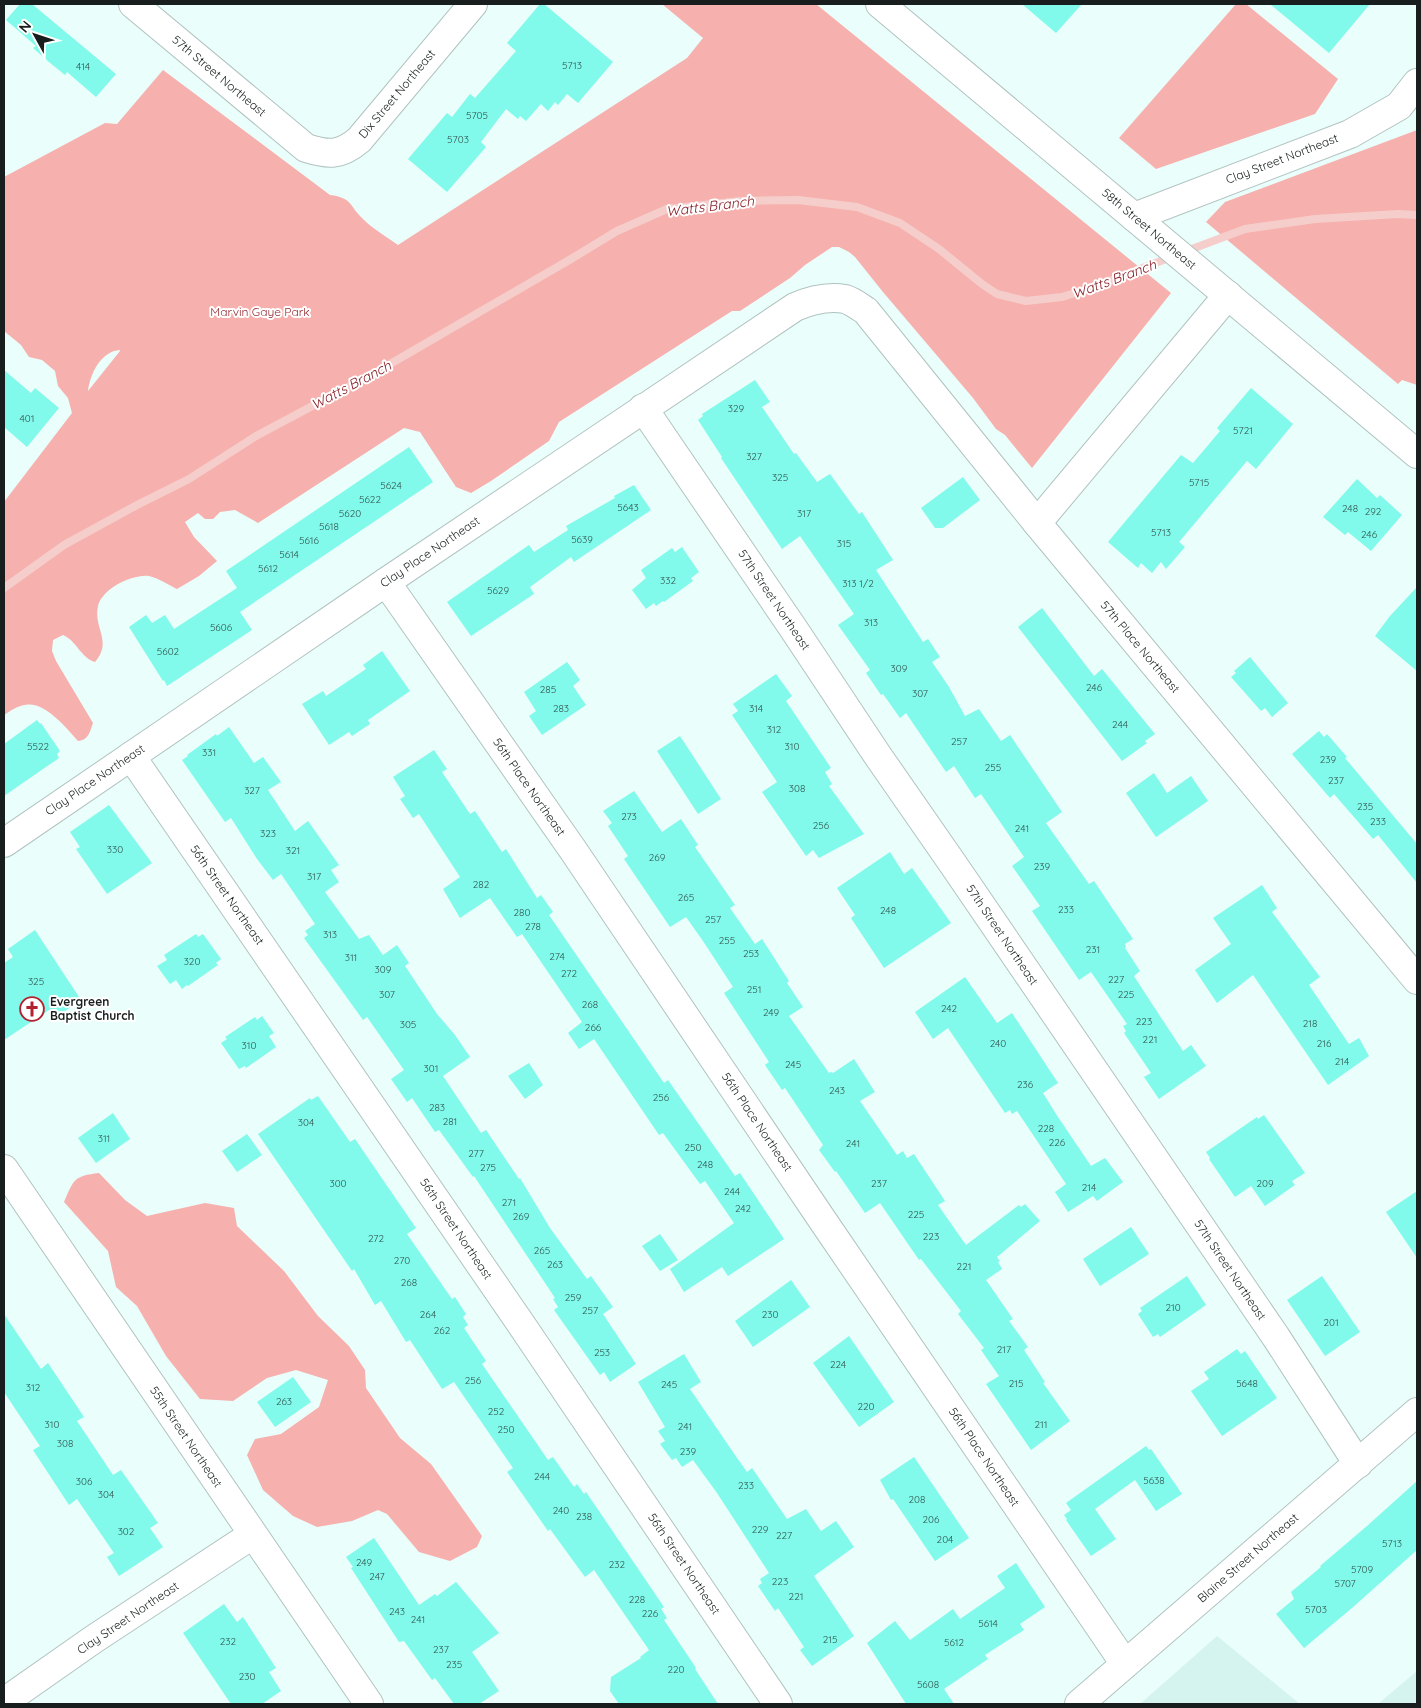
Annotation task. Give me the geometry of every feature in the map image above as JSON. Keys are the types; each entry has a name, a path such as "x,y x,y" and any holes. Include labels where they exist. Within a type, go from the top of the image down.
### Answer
{"street":[{"name":"57th Street Northeast","path":"133,4 306,148"},
{"name":"Dix Street Northeast","path":"306,148 325,154 337,153 349,148 359,140 473,4"},
{"name":"58th Street Northeast","path":"880,4 1417,454"},
{"name":"Clay Street Northeast","path":"1134,217 1350,134 1399,106 1417,83"},
{"path":"1037,523 1228,295"},
{"name":"Clay Place Northeast","path":"4,843 386,582 795,307 809,301 829,298 847,299 866,311"},
{"name":"57th Place Northeast","path":"866,311 1037,523 1417,980"},
{"name":"57th Street Northeast","path":"643,408 878,756 1276,1337 1358,1464"},
{"name":"56th Place Northeast","path":"386,582 578,858 1125,1664"},
{"name":"56th Street Northeast","path":"131,756 528,1334 778,1704"},
{"name":"55th Street Northeast","path":"4,1170 369,1704"},
{"name":"Blaine Street Northeast","path":"1079,1704 1417,1412"},
{"name":"Clay Street Northeast","path":"4,1702 252,1535"}],"shaded area":[{"path":"1217,1636 1300,1704 1140,1704"},
{"path":"1417,1671 1417,1704 1378,1704"}],"green space":[{"name":"Marvin Gaye Park","path":"662,4 816,4 1171,293 1032,468 1005,435 996,429 973,398 855,257 839,247 832,247 740,311 732,311 559,422 549,441 471,493 456,487 420,432 404,428 258,523 235,510 220,512 213,519 205,519 198,513 185,522 194,537 217,561 199,576 177,589 160,580 149,576 142,576 126,580 111,589 105,594 98,606 98,621 103,641 100,654 95,662 86,657 72,641 63,635 53,640 52,651 56,661 93,723 87,737 78,741 47,711 33,705 19,706 4,715 4,502 72,413 68,398 58,386 55,371 42,360 29,357 21,345 4,331 4,177 105,123 117,124 163,70 330,195 347,200 367,223 398,245 687,58 703,38","holes":["113,351 120,351 88,391 91,378 98,364 107,354"]},
{"path":"1236,4 1246,4 1338,79 1315,114 1156,169 1119,138"},
{"path":"1417,130 1417,385 1402,380 1398,384 1206,222 1225,202"},
{"path":"99,1173 125,1200 147,1216 205,1203 234,1208 237,1226 284,1271 318,1316 349,1346 365,1370 366,1388 400,1438 431,1464 482,1536 477,1547 450,1561 419,1552 387,1514 378,1510 352,1521 317,1527 293,1516 263,1490 247,1455 255,1439 281,1434 319,1407 328,1380 296,1370 267,1378 233,1401 200,1399 166,1356 137,1306 116,1287 108,1251 64,1202 76,1180 80,1177"}],"building":[{"path":"20,4 32,4 116,74 96,97 67,72 65,75 49,62 33,48 36,46 6,20"},
{"path":"540,4 544,4 613,62 578,103 567,94 558,105 555,102 548,111 541,104 526,121 520,116 518,119 506,109 481,142 486,147 447,192 408,159 447,113 452,117 470,94 475,98 516,51 507,43"},
{"path":"1022,4 1082,4 1056,33"},
{"path":"1270,4 1370,4 1329,53"},
{"path":"4,370 31,393 35,388 59,408 27,447 4,427"},
{"path":"755,380 770,402 762,407 794,454 796,453 817,482 830,474 859,514 862,512 893,560 876,570 923,642 928,639 940,657 932,662 965,716 979,709 1001,741 1010,735 1062,812 1046,823 1089,884 1094,881 1133,939 1125,944 1125,948 1140,971 1134,976 1154,1007 1183,1051 1191,1045 1206,1066 1159,1099 1144,1077 1151,1073 1124,1033 1126,1031 1123,1026 1127,1024 1091,972 1079,980 1032,911 1040,906 1012,866 1024,857 981,794 975,798 954,766 946,772 906,713 900,718 883,694 881,695 866,673 870,670 838,625 854,614 800,536 782,549 698,420 703,416 702,414"},
{"path":"1251,388 1293,424 1256,469 1247,461 1179,542 1185,547 1166,569 1161,562 1152,573 1141,563 1138,568 1108,542 1181,455 1193,463 1220,431 1217,428"},
{"path":"409,447 433,482 240,612 252,630 167,686 129,627 146,615 152,623 165,615 174,629 237,588 226,571"},
{"path":"963,477 980,500 943,528 935,528 921,508"},
{"path":"1357,479 1377,498 1380,495 1402,515 1371,551 1348,532 1345,535 1323,517"},
{"path":"634,485 651,510 574,562 571,557 530,587 534,594 471,636 447,602 529,545 534,552 568,530 566,526"},
{"path":"682,547 699,572 691,578 693,581 664,602 656,606 654,603 646,609 632,590 646,578 641,570 672,548 675,552"},
{"path":"1417,587 1417,671 1375,636 1390,616"},
{"path":"1042,608 1094,676 1102,669 1155,734 1145,741 1147,743 1122,761 1018,627"},
{"path":"382,651 410,691 368,720 370,724 352,736 349,732 329,745 302,704 323,691 326,696 366,669 363,665"},
{"path":"1250,657 1288,703 1272,717 1265,708 1261,711 1231,677 1236,673 1234,671"},
{"path":"567,662 580,680 573,686 586,705 542,735 529,716 536,711 524,692"},
{"path":"776,674 792,696 786,701 831,768 825,772 832,784 829,786 864,834 819,858 813,850 806,856 762,792 777,782 732,715 738,711 733,704"},
{"path":"37,720 60,751 57,754 59,758 4,796 4,744"},
{"path":"229,727 254,763 263,757 281,782 268,790 295,831 308,821 339,865 331,870 339,882 325,892 359,939 369,935 383,955 397,945 409,963 405,966 437,1014 470,1057 443,1076 481,1133 486,1130 520,1178 550,1228 587,1279 591,1276 613,1307 603,1314 636,1364 610,1382 604,1372 600,1375 554,1310 558,1307 553,1299 555,1298 474,1176 439,1130 435,1132 412,1098 407,1102 391,1079 404,1070 367,1017 363,1020 304,938 308,935 305,931 315,924 281,874 273,880 231,818 225,822 182,760 216,734 217,736"},
{"path":"1319,731 1324,737 1327,734 1347,757 1345,758 1417,844 1417,883 1378,835 1373,839 1334,794 1330,798 1292,754"},
{"path":"680,736 721,799 698,814 657,751"},
{"path":"434,750 447,769 442,772 470,814 475,811 502,852 506,849 537,898 541,895 553,912 549,915 664,1083 668,1080 735,1176 740,1173 784,1239 728,1276 722,1267 684,1292 670,1269 734,1223 705,1181 700,1184 663,1133 659,1135 594,1039 579,1049 568,1033 582,1022 522,934 517,937 490,898 460,918 443,889 460,877 419,814 413,818 400,799 405,796 393,777"},
{"path":"1154,773 1167,793 1191,776 1208,801 1156,837 1126,793"},
{"path":"634,791 662,832 681,819 698,845 695,847 735,905 730,908 755,944 762,939 789,981 787,983 803,1007 789,1016 829,1073 833,1073 854,1059 875,1092 860,1101 897,1155 903,1151 907,1158 914,1154 945,1201 938,1205 966,1245 1019,1205 1021,1207 1025,1204 1040,1221 997,1257 1002,1269 986,1280 1013,1319 1009,1321 1028,1347 1024,1350 1045,1382 1043,1383 1070,1421 1031,1450 986,1384 999,1376 981,1350 984,1348 958,1314 961,1311 921,1259 919,1260 880,1203 865,1213 819,1150 823,1145 785,1088 782,1090 765,1065 769,1062 724,993 733,987 703,941 686,917 670,927 624,859 628,856 608,826 612,823 603,811"},
{"path":"109,805 152,863 107,894 76,849 80,847 70,832"},
{"path":"890,852 904,874 912,868 951,923 884,968 851,918 855,915 837,888"},
{"path":"1262,885 1277,908 1272,912 1320,977 1309,985 1349,1044 1359,1038 1369,1056 1328,1085 1253,975 1217,1003 1195,970 1231,944 1213,918"},
{"path":"35,930 81,1000 55,1018 49,1010 4,1040 4,963 13,957 8,949"},
{"path":"196,934 198,937 203,934 221,959 216,963 218,965 182,989 176,980 170,984 157,966 167,960 164,955"},
{"path":"965,977 997,1023 1012,1013 1058,1083 1043,1093 1091,1166 1105,1158 1123,1182 1097,1201 1093,1196 1068,1212 1055,1192 1066,1184 1017,1111 1012,1114 1010,1110 1005,1113 948,1028 933,1039 915,1012"},
{"path":"262,1016 274,1033 269,1036 276,1047 246,1068 245,1066 239,1069 221,1043 227,1039 225,1037 255,1017 257,1020"},
{"path":"529,1063 543,1085 525,1099 508,1076"},
{"path":"318,1096 350,1142 355,1139 416,1228 407,1234 452,1299 455,1297 466,1314 463,1317 468,1325 464,1328 486,1361 482,1364 548,1460 553,1457 574,1487 577,1484 584,1494 586,1492 664,1607 661,1609 667,1618 664,1620 718,1704 619,1704 610,1691 611,1677 641,1658 649,1650 594,1570 585,1577 550,1529 548,1531 507,1472 513,1468 454,1382 442,1389 410,1340 406,1342 381,1301 375,1305 354,1269 352,1271 258,1134 310,1098 311,1100"},
{"path":"113,1113 130,1139 96,1163 78,1138"},
{"path":"1264,1115 1305,1173 1292,1181 1295,1185 1265,1206 1251,1186 1235,1197 1206,1152 1257,1117 1258,1119"},
{"path":"247,1134 262,1155 237,1172 222,1151"},
{"path":"1417,1191 1417,1258 1386,1212"},
{"path":"1131,1227 1149,1254 1100,1286 1083,1259"},
{"path":"660,1234 678,1260 660,1271 642,1246"},
{"path":"1187,1276 1206,1305 1160,1337 1158,1334 1153,1337 1138,1314 1142,1311 1140,1308"},
{"path":"1322,1276 1360,1332 1325,1356 1287,1300"},
{"path":"791,1280 810,1307 753,1347 735,1321"},
{"path":"4,1314 41,1369 48,1363 84,1417 77,1421 113,1475 121,1470 158,1523 150,1528 163,1547 119,1576 107,1557 114,1553 77,1499 69,1505 33,1450 40,1446 4,1392"},
{"path":"849,1336 894,1402 859,1427 813,1363"},
{"path":"1237,1349 1241,1354 1245,1351 1277,1398 1222,1436 1191,1391 1209,1379 1204,1372"},
{"path":"684,1354 701,1382 690,1389 747,1472 752,1468 787,1519 806,1509 821,1531 836,1521 854,1547 814,1576 854,1636 812,1666 800,1650 804,1647 778,1608 775,1611 758,1586 762,1583 760,1579 769,1573 717,1493 693,1460 682,1467 676,1458 672,1460 660,1444 665,1441 658,1431 665,1427 638,1382"},
{"path":"293,1377 311,1402 275,1427 257,1402"},
{"path":"1146,1446 1149,1450 1151,1449 1182,1494 1156,1511 1135,1480 1095,1509 1116,1539 1091,1556 1066,1520 1064,1515 1071,1510 1066,1503"},
{"path":"914,1457 969,1538 935,1561 893,1499 891,1500 880,1480"},
{"path":"1417,1481 1417,1550 1304,1648 1276,1614 1294,1599 1291,1592"},
{"path":"374,1538 419,1605 435,1594 437,1596 456,1582 499,1633 472,1652 499,1691 479,1704 454,1704 435,1678 432,1680 404,1641 399,1642 351,1568 353,1567 346,1557"},
{"path":"1016,1563 1045,1607 1020,1624 1024,1630 985,1655 988,1659 944,1689 954,1704 906,1704 867,1643 895,1621 910,1640 953,1609 960,1619 1005,1588 997,1576"},
{"path":"224,1604 237,1622 243,1617 276,1668 269,1672 281,1691 262,1704 231,1704 183,1633"}],"waterway":[{"name":"Watts Branch","path":"4,588 64,545 189,479 256,436 378,371 617,231 667,209 740,201 798,200 857,207 900,223 939,249 997,294 1026,301 1062,297 1094,287 1171,257"},
{"name":"Watts Branch","path":"1184,252 1245,229 1315,219 1398,214 1417,215"}],"place":[{"name":"Evergreen Baptist Church","path":"32,1009"}]}
